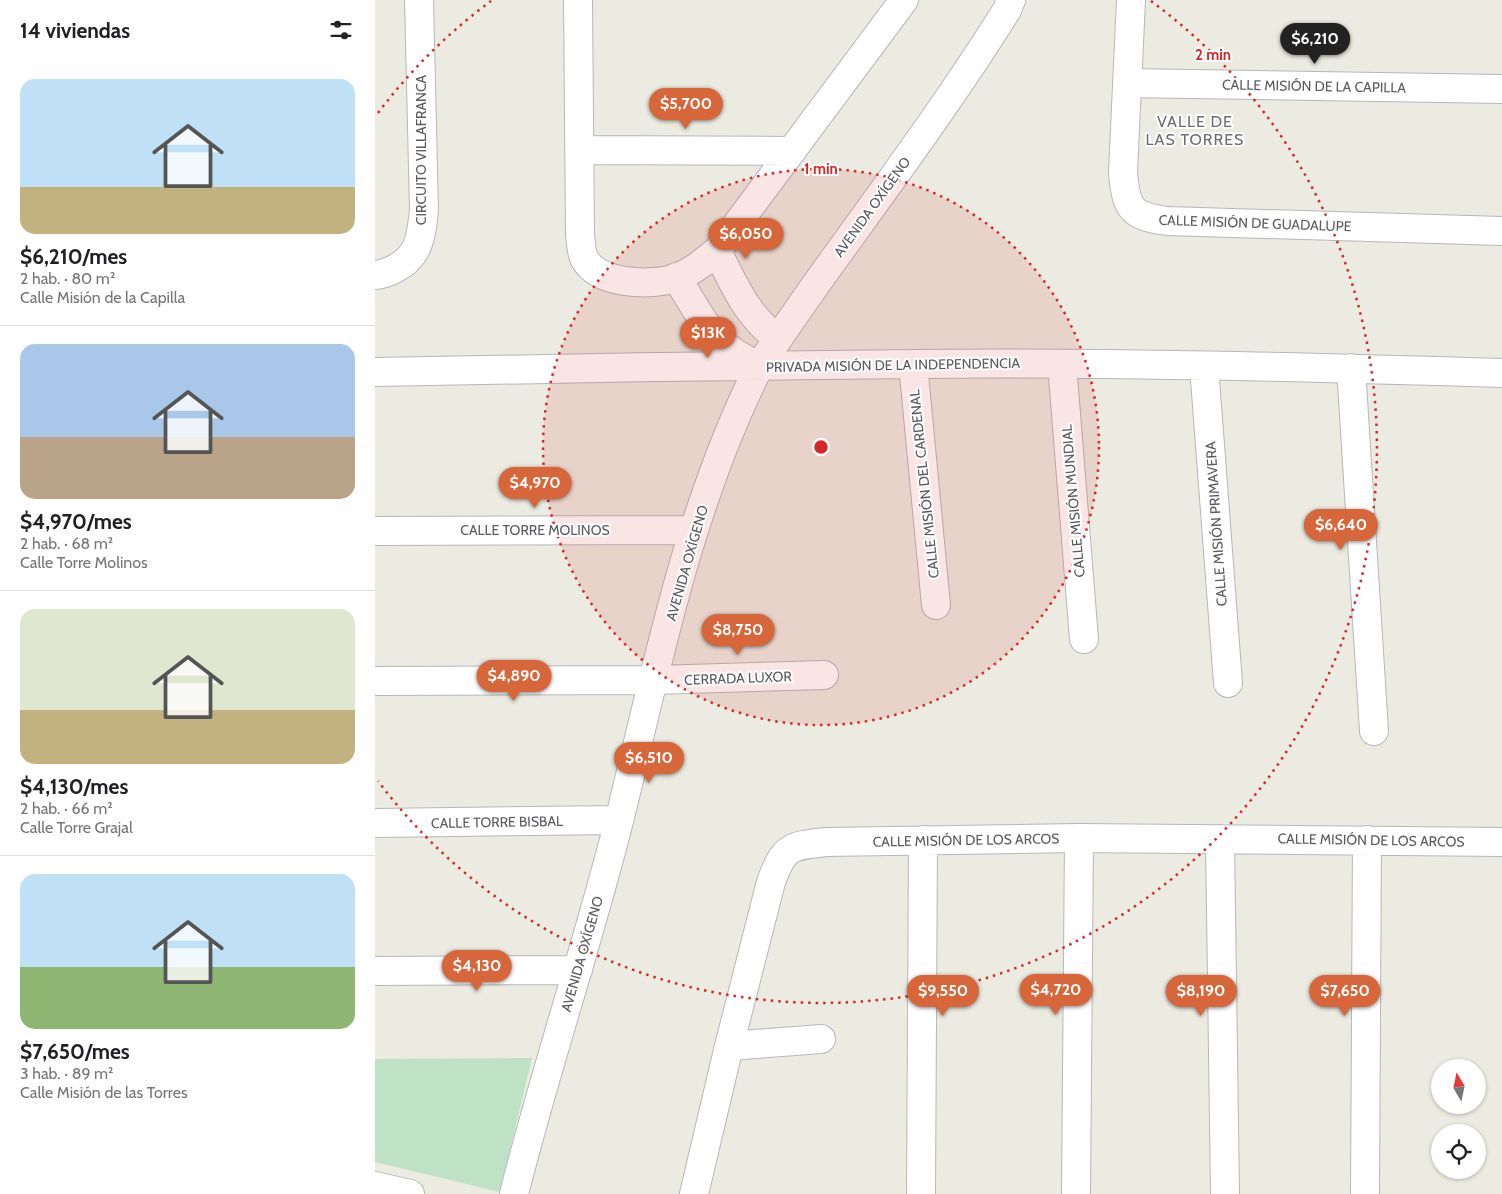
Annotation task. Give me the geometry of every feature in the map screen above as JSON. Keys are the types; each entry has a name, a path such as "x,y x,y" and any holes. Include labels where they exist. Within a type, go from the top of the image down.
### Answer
{"street":[{"name":"CIRCUITO VILLAFRANCA","path":"375,276 399,267 410,258 418,246 422,230 424,210 419,0"},
{"path":"578,0 580,235 584,257 594,270 613,278 634,282 655,282 676,278 698,267 717,251 903,0"},
{"name":"AVENIDA OXÍGENO","path":"514,1194 530,1129 578,970 619,820 653,680 695,530 726,442 759,366 953,94 1007,10 1011,0"},
{"name":"CALLE MISIÓN DE GUADALUPE","path":"1131,0 1123,172 1124,190 1128,204 1137,213 1149,218 1167,221 1502,231"},
{"name":"CALLE MISIÓN DE LA CAPILLA","path":"1127,84 1502,89"},
{"path":"579,150 792,151"},
{"path":"717,251 743,303 764,329 778,339"},
{"path":"676,278 707,326 722,343 740,356 759,366"},
{"name":"PRIVADA MISIÓN DE LA INDEPENDENCIA","path":"375,372 913,364 1062,364 1351,368 1502,373"},
{"name":"CALLE MISIÓN DEL CARDENAL","path":"913,364 936,605"},
{"name":"CALLE MISIÓN MUNDIAL","path":"1062,364 1084,639"},
{"name":"CALLE MISIÓN PRIMAVERA","path":"1204,366 1228,683"},
{"path":"1351,368 1374,732"},
{"name":"CALLE TORRE MOLINOS","path":"375,531 695,530"},
{"name":"CERRADA LUXOR","path":"375,680 653,680 824,675"},
{"name":"CALLE TORRE BISBAL","path":"375,823 619,820"},
{"path":"1076,1194 1079,838"},
{"name":"CALLE MISIÓN DE LOS ARCOS","path":"694,1194 771,882 777,866 785,854 794,847 826,842 1079,838 1502,842"},
{"path":"1220,839 1225,1194"},
{"path":"921,1194 923,840"},
{"path":"1365,1194 1367,840"},
{"path":"375,971 578,970"},
{"path":"729,1046 821,1039"},
{"path":"375,1186 410,1194"}],"green space":[{"path":"532,1058 500,1192 375,1162 375,1059"}],"district":[{"name":"VALLE DE LAS TORRES","path":"1195,130"}]}
